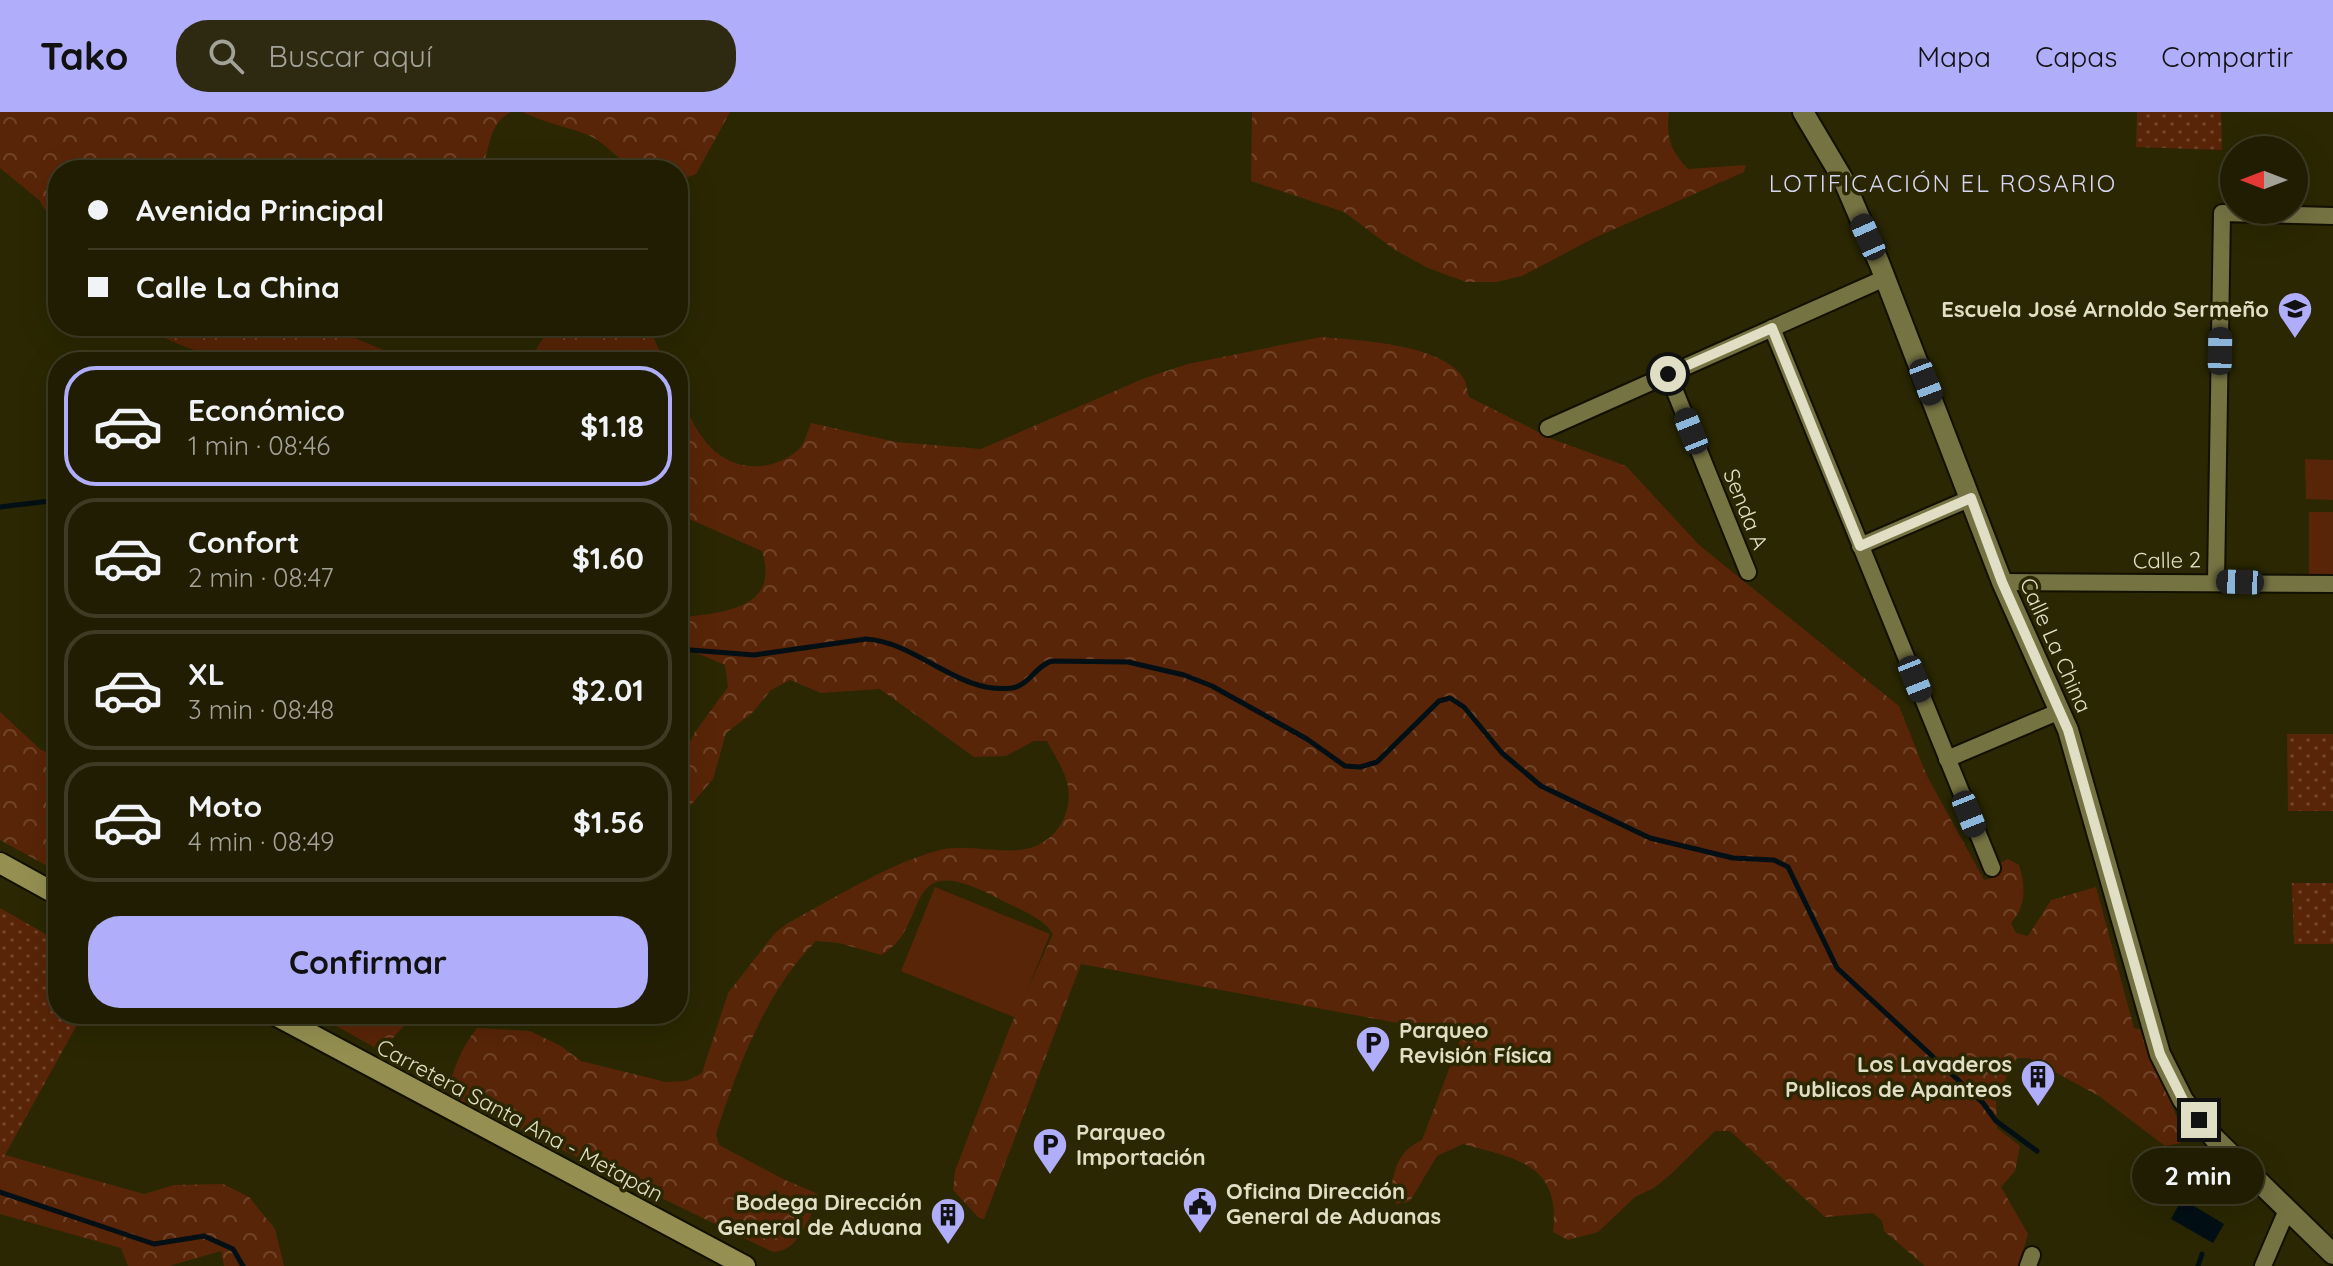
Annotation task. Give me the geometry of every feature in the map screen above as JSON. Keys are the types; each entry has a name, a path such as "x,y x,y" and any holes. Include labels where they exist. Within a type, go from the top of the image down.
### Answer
{"main road":[{"name":"Calle La China","path":"1803,112 1844,181 1885,278 2002,582 2060,711 2160,1054 2191,1110 2333,1254"},
{"path":"0,863 48,889"},
{"name":"Carretera Santa Ana - Metapán","path":"292,1024 745,1266"}],"street":[{"path":"2216,581 2222,213 2333,216"},
{"path":"1548,428 1885,278"},
{"path":"1772,328 1992,868"},
{"name":"Senda A","path":"1668,374 1748,572"},
{"path":"1860,546 1971,498"},
{"name":"Calle 2","path":"2002,582 2333,584"},
{"path":"1947,759 2060,711"},
{"path":"2263,1266 2287,1210"}],"green space":[{"path":"0,112 511,112 494,130 485,160 48,160 48,214 39,200 0,168"},
{"path":"523,112 730,112 696,174 688,177 688,160 621,160 594,138"},
{"path":"1252,112 1669,112 1671,143 1688,169 1746,165 1744,172 1594,238 1522,276 1496,282 1466,282 1428,268 1395,250 1344,212 1251,181"},
{"path":"2137,112 2221,112 2220,150 2136,147"},
{"path":"163,336 350,336 388,352 202,352"},
{"path":"545,336 653,336 660,352 534,352"},
{"path":"1321,337 1398,346 1438,358 1454,367 1466,383 1469,397 1552,439 1626,466 1699,545 1899,706 1927,776 1984,880 1992,878 1998,864 2008,859 2019,865 2023,896 2020,910 2011,923 2016,933 2028,936 2051,900 2096,887 2134,1028 2143,1030 2179,1123 2181,1143 2165,1146 2099,1096 2029,1058 2017,1058 1996,1097 1997,1128 2020,1146 2015,1171 2001,1187 2028,1234 2018,1266 1925,1266 1884,1231 1882,1221 1873,1213 1825,1217 1730,1131 1715,1131 1670,1175 1654,1188 1635,1197 1598,1232 1568,1240 1553,1232 1554,1209 1550,1191 1542,1178 1517,1160 1463,1144 1437,1156 1410,1201 1396,1204 1390,1194 1398,1162 1407,1150 1422,1140 1462,1035 1081,964 984,1219 979,1218 953,1190 955,1171 1010,1027 1053,934 1037,918 1022,910 968,885 945,880 931,885 922,895 897,942 881,955 839,943 816,941 782,983 755,1032 716,1134 719,1145 818,1194 818,1201 801,1234 782,1250 773,1252 449,1095 458,1060 477,1028 530,1031 561,1046 581,1061 666,1082 686,1081 702,1073 728,993 775,933 788,923 879,874 936,851 957,848 1010,851 1032,847 1052,835 1065,815 1069,791 1060,764 1047,741 1034,741 1006,756 974,757 880,689 821,693 790,680 771,690 752,713 726,733 713,779 688,808 688,747 695,732 728,687 725,665 688,649 688,617 743,605 755,597 763,586 766,571 762,551 688,518 688,411 710,447 726,459 747,466 778,462 797,451 811,423 896,442 981,449 1145,378 1188,364"},
{"path":"2305,459 2333,460 2333,500 2306,499"},
{"path":"2309,512 2333,512 2333,574 2309,574"},
{"path":"0,712 41,750 48,752 48,866 0,840"},
{"path":"2287,734 2333,734 2333,811 2288,811"},
{"path":"2292,883 2333,883 2333,944 2294,944"},
{"path":"935,887 1050,934 1016,1018 901,971"},
{"path":"0,908 48,935 48,1024 77,1024 0,1164"},
{"path":"333,1024 406,1024 381,1051"},
{"path":"5,1155 144,1194 174,1185 223,1184 249,1197 275,1229 284,1266 224,1266 221,1251 169,1266 128,1266 121,1248 0,1214 0,1164"}],"shaded area":[{"path":"2182,1199 2224,1224 2213,1243 2171,1219"}],"waterway":[{"path":"0,507 48,501"},
{"path":"688,650 754,655 866,639 885,642 974,684 993,688 1018,686 1052,661 1128,662 1184,675 1212,686 1307,739 1345,766 1360,767 1377,762 1439,701 1450,698 1464,707 1502,753 1541,786 1650,838 1733,858 1774,860 1788,867 1837,968 1983,1103 1996,1121 2037,1151"},
{"path":"0,1192 154,1244 204,1236 233,1249 243,1266"},
{"path":"2198,1266 2202,1254"}],"place":[{"name":"Escuela José Arnoldo Sermeño","path":"2295,340"},
{"name":"Parqueo Revisión Física","path":"1373,1074"},
{"name":"Los Lavaderos Publicos de Apanteos","path":"2038,1108"},
{"name":"Parqueo Importación","path":"1050,1176"},
{"name":"Oficina Dirección General de Aduanas","path":"1200,1235"},
{"name":"Bodega Dirección General de Aduana","path":"948,1246"}],"district":[{"name":"LOTIFICACIÓN EL ROSARIO","path":"1943,184"}],"route":[{"path":"1668,374 1772,328 1860,546 1971,498 2002,582 2068,730 2160,1054 2183,1100 2199,1120"}]}
